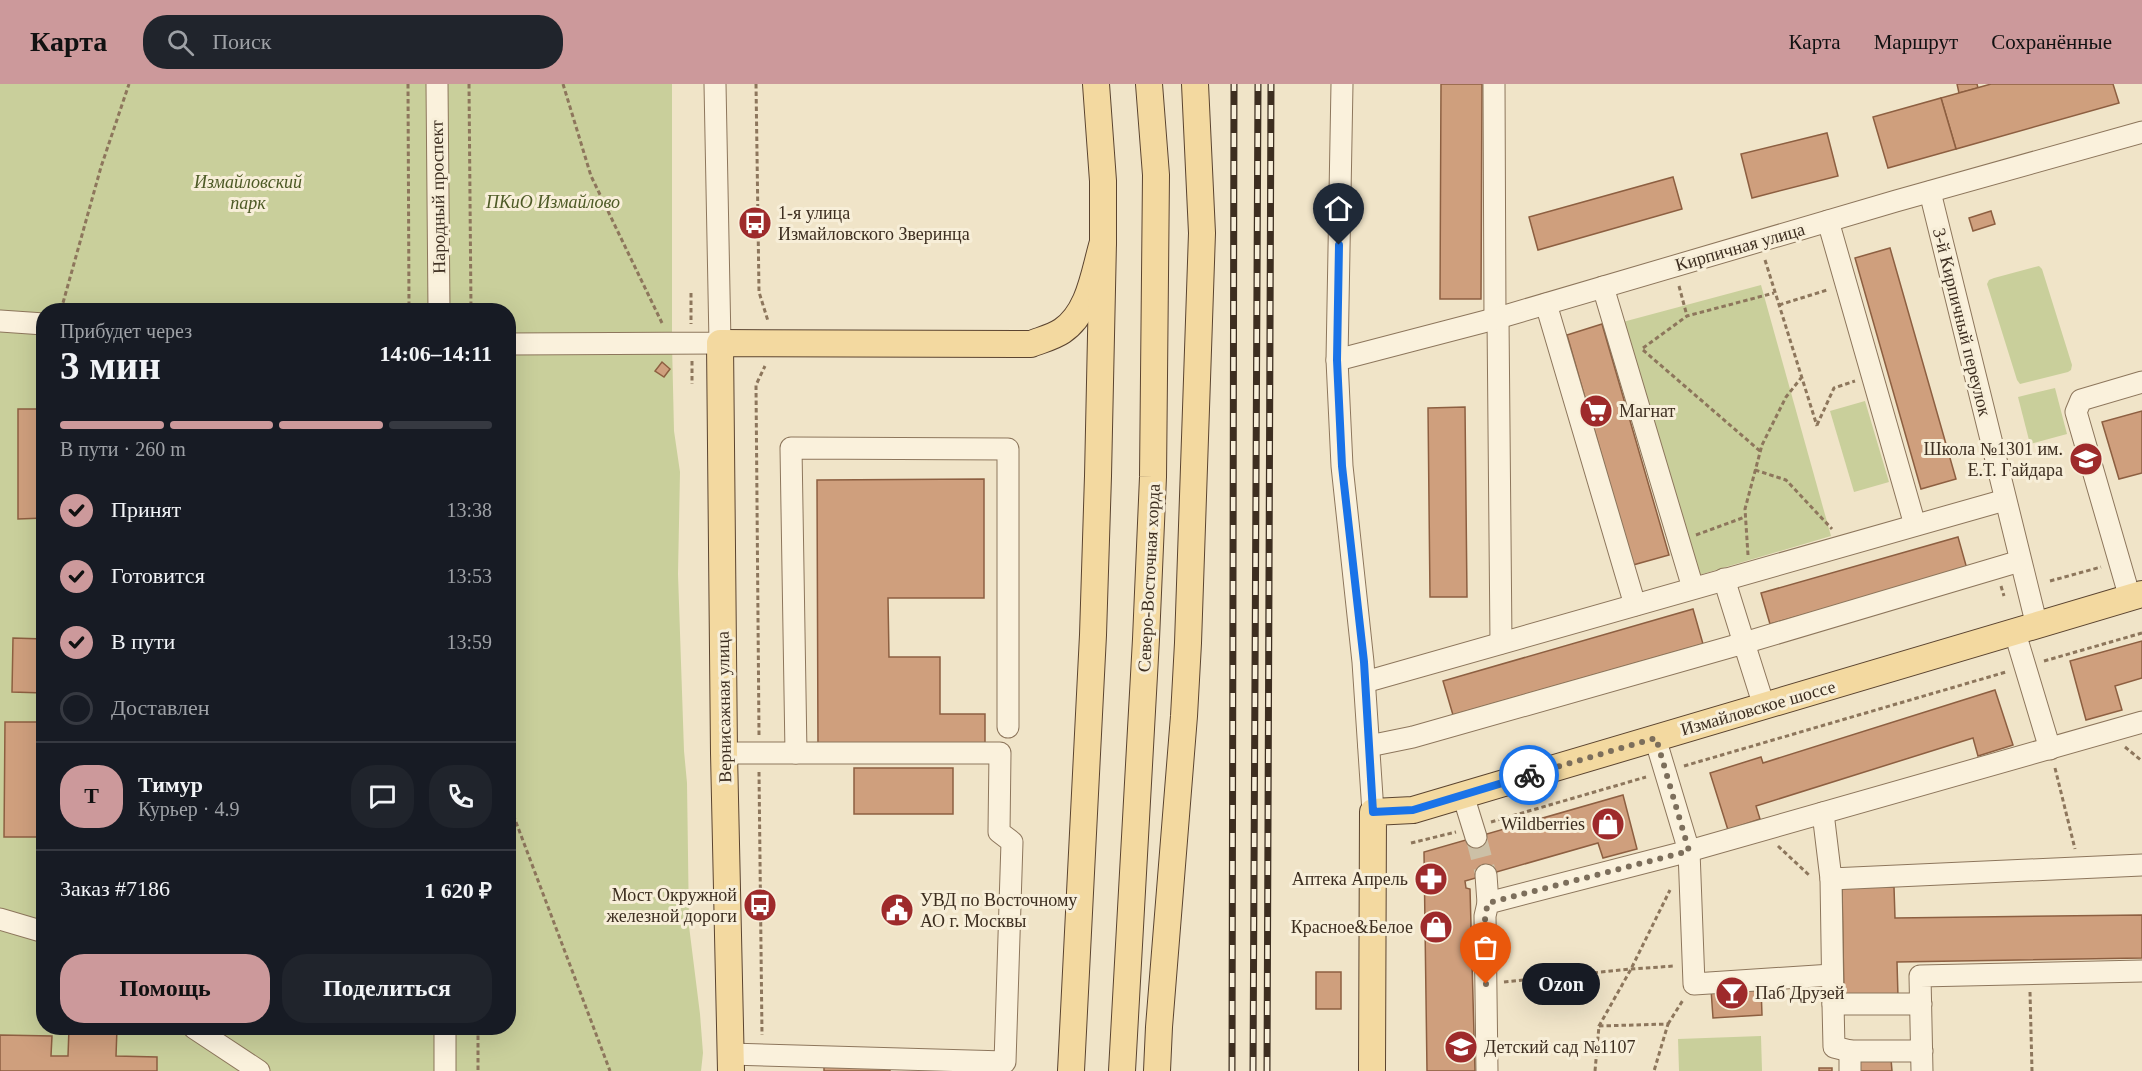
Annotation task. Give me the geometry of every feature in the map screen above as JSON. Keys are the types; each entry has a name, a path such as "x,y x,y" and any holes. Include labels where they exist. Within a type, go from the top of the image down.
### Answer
{"main road":[{"path":"1071,1071 1093,635 1103,242 1103,181 1096,84"},
{"name":"Северо-Восточная хорда","path":"1122,1071 1154,477 1156,175 1149,84"},
{"path":"1157,1071 1188,643 1202,232 1196,84"},
{"path":"720,343 1031,344 1061,331 1079,315 1089,291 1103,242"},
{"name":"Вернисажная улица","path":"720,343 730,1063"},
{"name":"Измайловское шоссе","path":"1373,812 1413,810 2136,596"},
{"path":"1372,1071 1373,812"}],"street":[{"name":"Народный проспект","path":"437,84 439,303"},
{"path":"516,344 720,343 715,84"},
{"path":"1342,84 1337,360 1342,466 1365,682 1373,812"},
{"path":"1494,84 1501,643"},
{"name":"Кирпичная улица","path":"1337,360 1546,304 2142,132"},
{"name":"3-й Кирпичный переулок","path":"1930,192 2020,561 2026,629 2025,666 2050,749"},
{"path":"1828,221 1915,525"},
{"path":"1603,287 1693,588"},
{"path":"1546,304 1635,605"},
{"path":"0,321 36,323"},
{"path":"2136,596 2119,561 2076,412 2081,400 2142,382"},
{"path":"796,753 791,448 1008,449 1008,727"},
{"path":"1365,682 2005,500"},
{"path":"1370,746 1413,737 1744,643 2020,561"},
{"path":"1724,579 1764,706"},
{"path":"1488,903 1689,851 2142,723"},
{"path":"1656,738 1689,851 1694,974 1832,975"},
{"path":"724,753 1000,753 999,832 1012,842 1005,1062 762,1054 730,1063"},
{"path":"1463,795 1474,832"},
{"path":"1823,813 1831,887 1834,1047 1850,1061 1922,1061 1920,976 2142,971"},
{"path":"1831,887 2142,864"},
{"path":"1486,875 1488,903 1485,916 1487,1071"},
{"path":"0,919 36,930"},
{"path":"1833,1004 1921,1004"},
{"path":"205,1035 259,1071"},
{"path":"445,1035 446,1071"}],"path":[{"path":"63,303 101,167 129,84"},
{"path":"408,84 409,303"},
{"path":"469,84 471,303"},
{"path":"563,84 591,176 672,344"},
{"path":"756,84 759,292 768,321"},
{"path":"1764,258 1816,426 1834,388 1872,375"},
{"path":"1678,282 1687,316"},
{"path":"1777,305 1846,284"},
{"path":"691,293 692,333"},
{"path":"1760,451 1642,348 1687,316 1774,293"},
{"path":"692,359 692,384"},
{"path":"762,1054 756,385 766,364"},
{"path":"1749,572 1745,509 1760,451 1786,397 1802,378"},
{"path":"1755,470 1786,480 1846,545"},
{"path":"1679,542 1745,517"},
{"path":"2050,581 2119,561"},
{"path":"1411,843 1474,832 1665,771 2142,633"},
{"path":"2050,749 2079,867"},
{"path":"516,822 610,1071"},
{"path":"1761,830 1831,887"},
{"path":"1595,1071 1599,1026 1673,883"},
{"path":"1486,984 1630,969 1694,974 1668,1024 1654,1071"},
{"path":"2030,974 2032,1071"},
{"path":"1599,1026 1668,1024"},
{"path":"478,1035 478,1071"}],"green space":[{"name":"ПКиО Измайлово","path":"0,84 672,84 672,344 674,431 680,472 678,574 687,783 689,926 700,1014 703,1053 701,1071 0,1071"},
{"path":"2039,266 2042,269 2072,365 2068,372 2020,384 1987,284 1994,278"},
{"path":"1761,285 1831,536 1699,575 1619,323"},
{"path":"2055,388 2067,434 2030,444 2018,397"},
{"path":"1865,401 1889,482 1854,492 1830,411"},
{"path":"1761,1036 1762,1071 1679,1071 1678,1039"}],"building":[{"path":"1441,84 1482,84 1481,299 1440,299"},
{"path":"1957,84 1977,84 1978,88 1959,93"},
{"path":"1991,84 2113,84 2119,103 1956,149 1941,98"},
{"path":"1941,98 1956,149 1888,168 1873,117"},
{"path":"1827,133 1838,176 1752,198 1741,154"},
{"path":"1673,177 1682,209 1538,250 1529,217"},
{"path":"1991,211 1995,224 1973,231 1969,218"},
{"path":"1890,248 1956,479 1921,489 1855,258"},
{"path":"1602,324 1669,555 1633,565 1567,335"},
{"path":"662,362 670,369 664,377 655,371"},
{"path":"1465,407 1467,597 1430,597 1428,408"},
{"path":"18,409 36,409 36,518 18,519"},
{"path":"2142,411 2142,473 2119,479 2102,422"},
{"path":"984,479 984,598 888,598 889,657 940,657 940,714 985,714 985,746 818,747 817,480"},
{"path":"1958,537 1967,569 1770,624 1761,593"},
{"path":"1693,609 1703,644 1453,715 1443,681"},
{"path":"13,638 36,639 36,693 12,692"},
{"path":"2142,641 2142,678 2115,686 2122,710 2086,720 2070,661"},
{"path":"1995,690 2013,745 1978,756 1973,738 1756,806 1760,819 1728,830 1710,773 1761,757 1763,763"},
{"path":"5,722 36,722 36,837 4,837"},
{"path":"854,768 953,768 953,814 854,814"},
{"path":"1623,795 1637,849 1603,858 1598,843 1465,881 1466,888 1470,889 1475,1071 1427,1071 1424,852"},
{"path":"1842,887 1894,887 1895,918 2142,915 2142,958 1897,962 1898,997 1844,997"},
{"path":"1316,972 1341,972 1341,1009 1316,1009"},
{"path":"1761,986 1762,1015 1713,1018 1711,989"},
{"path":"0,1035 52,1036 51,1056 68,1056 69,1035 117,1035 116,1056 157,1057 157,1071 0,1071"},
{"path":"1860,1059 1891,1059 1892,1071 1860,1071"},
{"path":"824,1067 890,1067 890,1071 824,1071"},
{"path":"1819,1068 1832,1068 1832,1071 1819,1071"}],"tunnel":[{"path":"1476,837 1486,875"}],"railway":[{"path":"1232,1071 1234,84"},
{"path":"1253,1071 1258,84"},
{"path":"1267,1071 1271,84"}],"way so far":[{"path":"1486,984 1485,916 1488,903 1689,851 1656,738 1529,775"}],"place":[{"name":"1-я улица Измайловского Зверинца","path":"755,223"},
{"name":"Магнат","path":"1596,411"},
{"name":"Школа №1301 им. Е.Т. Гайдара","path":"2086,459"},
{"name":"Wildberries","path":"1608,824"},
{"name":"Аптека Апрель","path":"1431,879"},
{"name":"Мост Окружной железной дороги","path":"760,905"},
{"name":"УВД по Восточному АО г. Москвы","path":"897,910"},
{"name":"Красное&Белое","path":"1436,927"},
{"name":"Ozon","path":"1486,984"},
{"name":"Паб Друзей","path":"1732,993"},
{"name":"Детский сад №1107","path":"1461,1047"}],"route":[{"path":"1339,245 1337,360 1342,466 1364,662 1373,812 1413,810 1529,775"}],"park label":[{"name":"Измайловский парк","path":"248,192"}]}
